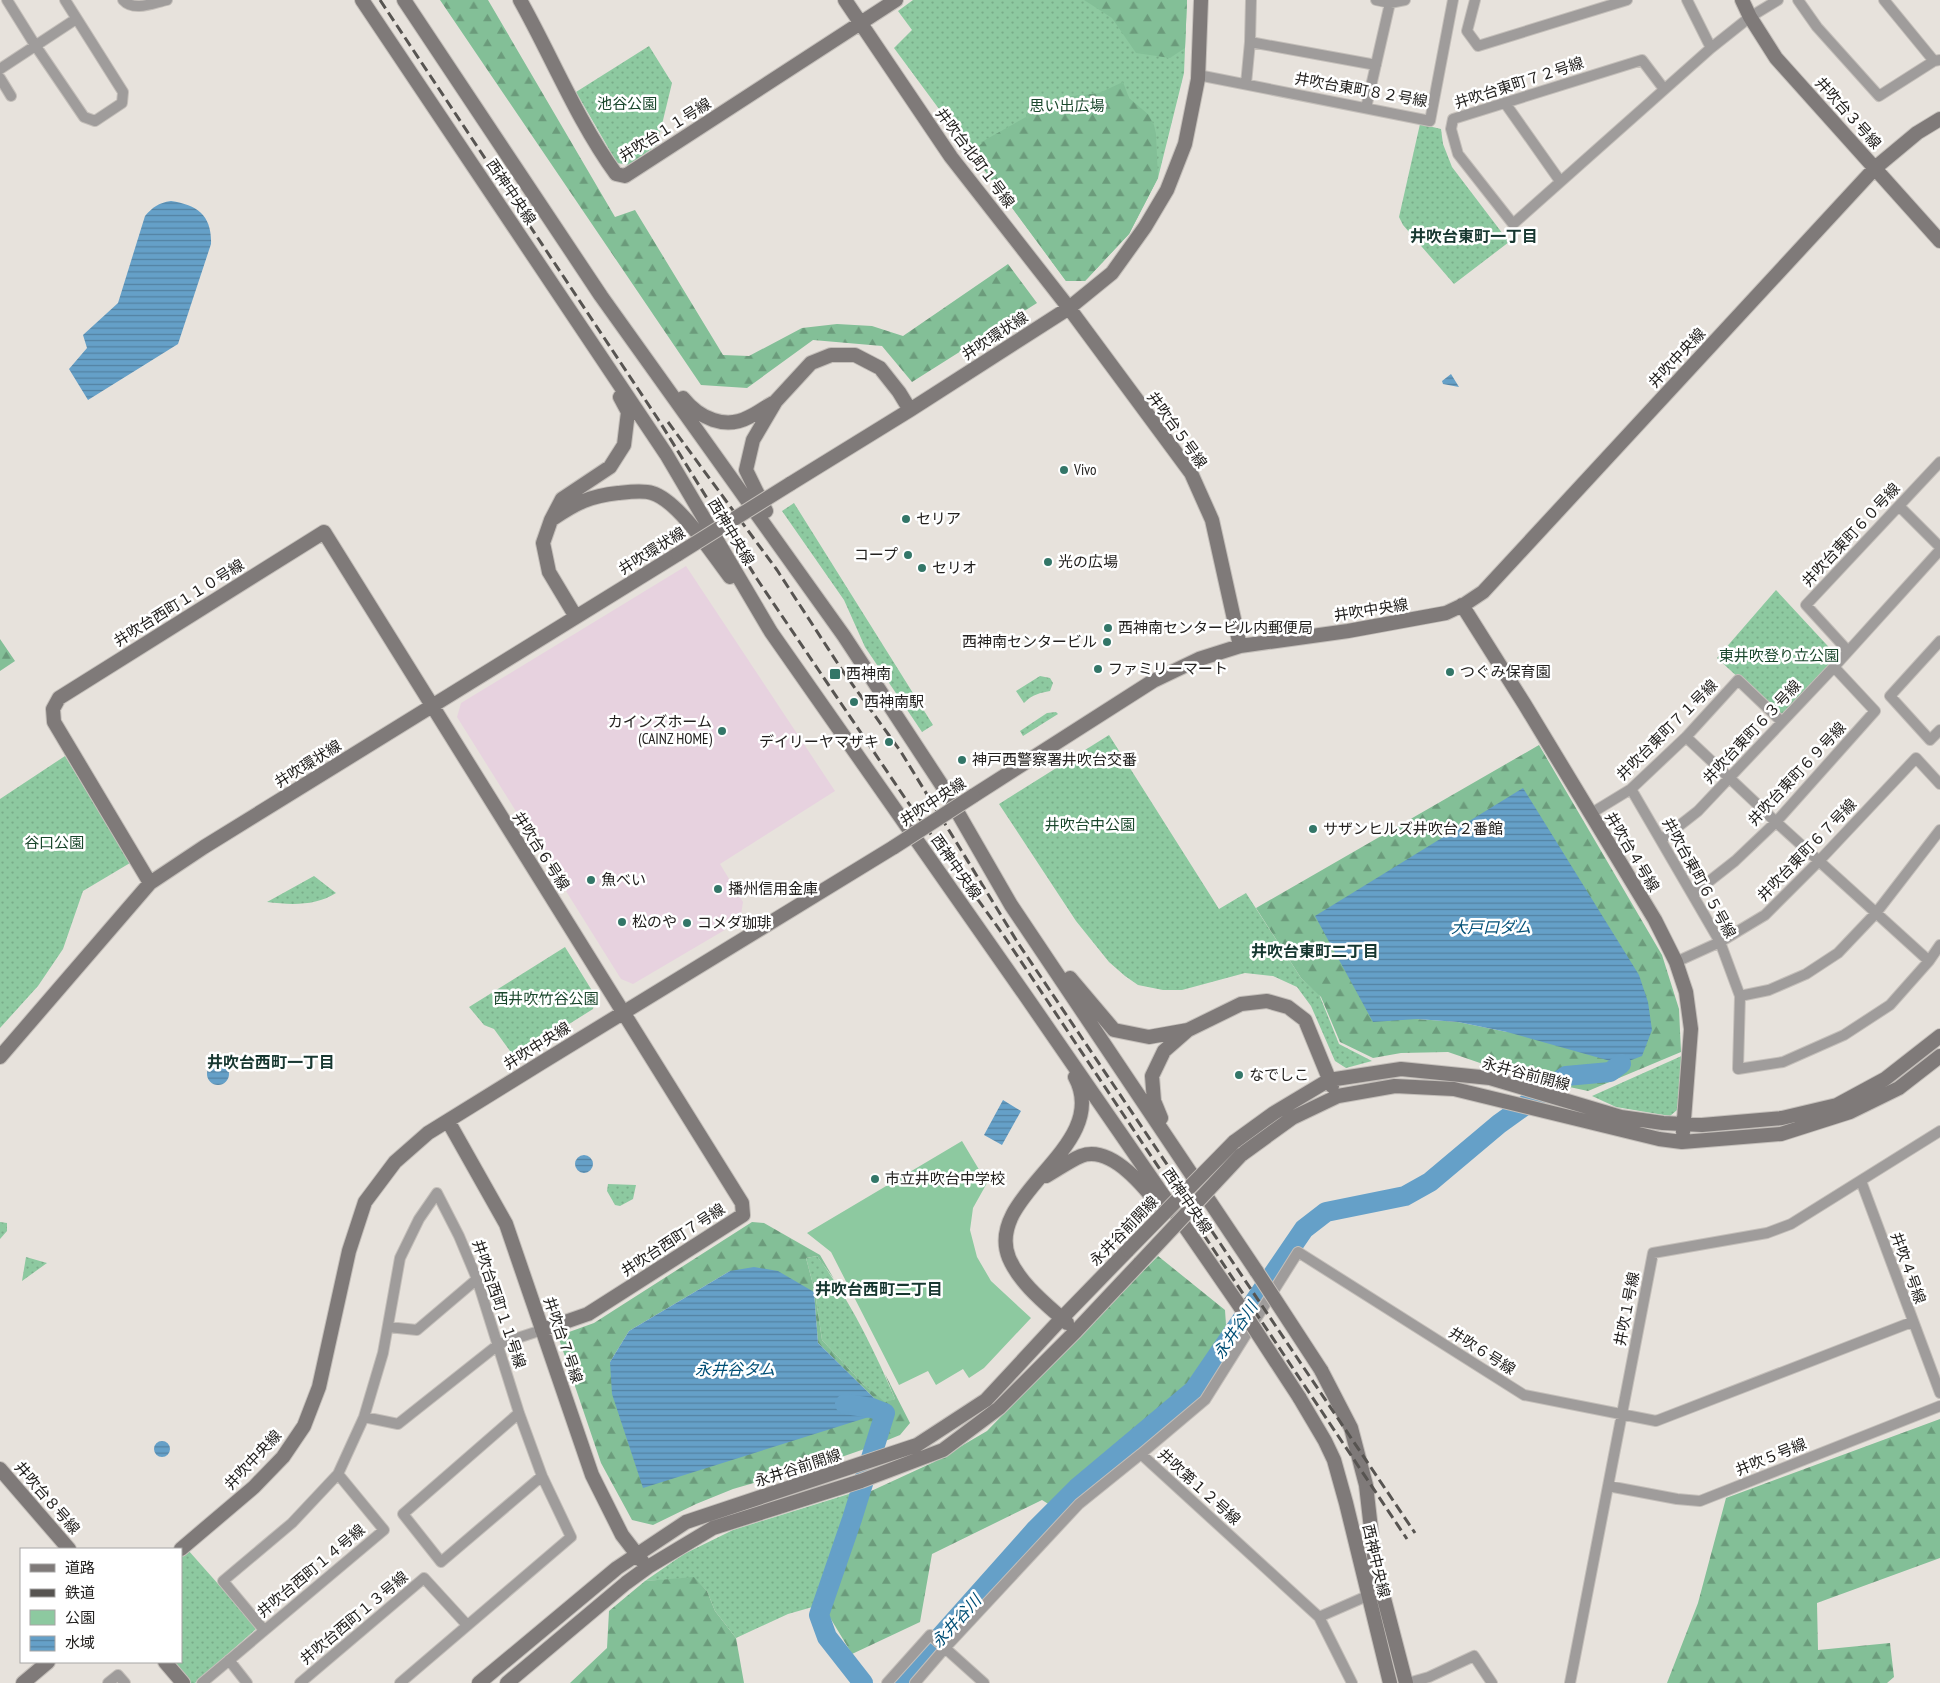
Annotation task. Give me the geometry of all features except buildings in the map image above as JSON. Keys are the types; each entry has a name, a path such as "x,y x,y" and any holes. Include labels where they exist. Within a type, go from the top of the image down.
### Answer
{"street":[{"path":"7,0 84,117 95,121 122,103 123,92 65,0"},
{"path":"123,0 126,4 135,7 167,0"},
{"name":"西神中央線","path":"362,0 666,454 772,632 1047,1026 1299,1397 1325,1440 1334,1460 1390,1683"},
{"name":"西神中央線","path":"404,0 601,296 844,636 943,787 1011,905 1321,1370 1351,1428 1366,1485 1375,1564 1407,1683"},
{"name":"井吹台１１号線","path":"520,0 608,163 616,174 625,176 896,0"},
{"name":"井吹台北町１号線","path":"845,0 953,160 1069,308"},
{"name":"井吹環状線","path":"0,1057 150,883 204,847 910,410 1069,308 1112,273 1145,227 1166,190 1185,144 1198,75 1201,0"},
{"path":"1246,84 1251,0"},
{"path":"1376,0 1390,3 1405,0"},
{"name":"井吹台東町８２号線","path":"1198,75 1430,121 1453,0"},
{"path":"1475,0 1466,31 1478,46 1627,0"},
{"path":"1687,0 1711,48"},
{"name":"井吹台３号線","path":"1742,0 1750,17 1776,58 1940,241"},
{"name":"井吹台東町７２号線","path":"1664,89 1642,60 1453,119 1451,129 1458,154 1513,224 1711,48 1750,17 1778,0"},
{"path":"1798,0 1817,27 1879,96 1937,61 1884,0"},
{"path":"1366,108 1390,3"},
{"path":"0,69 76,19"},
{"path":"1250,42 1376,65"},
{"path":"0,78 11,96"},
{"path":"1505,103 1560,181"},
{"name":"井吹中央線","path":"182,1548 254,1487 283,1457 304,1426 319,1388 349,1251 366,1202 396,1162 428,1134 623,1012 894,847 1153,681 1199,659 1240,646 1348,632 1411,621 1446,613 1483,592 1875,168 1917,133 1940,119"},
{"path":"601,296 691,409 710,420 728,422 748,418 776,401"},
{"name":"井吹台５号線","path":"1069,308 1191,473 1212,520 1240,646"},
{"path":"571,310 628,412 624,445 610,467 562,499 551,520 543,543 549,572 576,617"},
{"path":"844,636 814,584 771,522 746,470 753,440 776,401 811,363 831,355 855,355 880,368 910,410"},
{"name":"井吹台東町６０号線","path":"1848,651 1806,605 1940,462"},
{"path":"551,520 573,504 596,495 652,492 679,510 772,632"},
{"path":"1899,506 1940,549"},
{"name":"井吹台西町１１０号線","path":"150,883 54,722 53,709 59,698 136,648 324,532 433,706"},
{"name":"井吹台東町６３号線","path":"1661,840 1698,811 1834,667 1940,549"},
{"name":"井吹台４号線","path":"1462,605 1655,920 1676,962 1686,992 1691,1028 1682,1142"},
{"path":"1940,641 1890,696 1930,740 1940,730"},
{"name":"井吹台東町６９号線","path":"1693,894 1735,861 1776,822 1874,712 1834,667"},
{"name":"井吹台東町７１号線","path":"1590,814 1631,789 1686,736 1738,680 1782,722"},
{"name":"井吹台６号線","path":"433,706 503,822 623,1012"},
{"path":"1686,736 1776,822 1929,961"},
{"name":"井吹台東町６７号線","path":"1676,962 1720,942 1765,915 1916,758 1940,784"},
{"name":"井吹台東町６５号線","path":"1631,789 1720,942 1740,996 1738,1068 1784,1062 1844,1035 1890,1006 1929,961 1940,945"},
{"path":"1740,996 1769,990 1806,974 1838,953 1876,913 1940,830"},
{"path":"1011,905 1085,998 1114,1030 1148,1038 1188,1030 1241,1004 1267,1001 1288,1007 1305,1020 1324,1062 1329,1080 1338,1096"},
{"name":"井吹台西町７号線","path":"542,1330 588,1314 743,1215 742,1203 623,1012"},
{"path":"1047,1026 1081,1088 1081,1116 1070,1141 1015,1209 1006,1231 1009,1257 1026,1284 1076,1331"},
{"path":"1175,1151 1154,1101 1152,1076 1164,1051 1188,1030"},
{"name":"永井谷前開線","path":"479,1683 616,1568 686,1522 917,1445 986,1400 1062,1318 1234,1142 1274,1113 1329,1080 1401,1069 1490,1078 1621,1117 1663,1123 1702,1125 1782,1118 1837,1105 1885,1079 1940,1036"},
{"name":"永井谷前開線","path":"507,1683 626,1583 648,1567 713,1528 861,1481 943,1450 999,1408 1076,1331 1242,1155 1292,1118 1338,1096 1395,1086 1454,1089 1658,1139 1682,1142 1781,1134 1850,1112 1899,1088 1940,1056"},
{"name":"井吹台７号線","path":"448,1121 506,1224 592,1475 622,1535 648,1567"},
{"name":"井吹１号線","path":"1570,1683 1653,1253 1767,1233 1791,1224 1940,1131"},
{"path":"1039,1180 1082,1156 1098,1156 1116,1162 1142,1184 1240,1308"},
{"name":"井吹４号線","path":"1861,1181 1940,1393"},
{"name":"井吹台西町１１号線","path":"264,1630 223,1581 292,1523 338,1474 364,1417 384,1353 400,1258 419,1219 437,1192 459,1236 477,1279 499,1344 519,1413 542,1476 571,1537 400,1683"},
{"name":"井吹６号線","path":"1141,1454 1205,1400 1298,1252 1524,1395 1656,1420 1912,1322"},
{"path":"388,1327 417,1330 477,1279"},
{"path":"364,1417 398,1424 499,1344 542,1330"},
{"name":"井吹５号線","path":"1608,1486 1677,1499 1700,1501 1940,1406"},
{"path":"519,1413 403,1514 441,1562 542,1476"},
{"name":"井吹第１２号線","path":"915,1683 944,1647 1079,1504 1141,1454 1319,1616 1352,1683"},
{"name":"井吹台８号線","path":"0,1469 68,1548"},
{"name":"井吹台西町１４号線","path":"202,1683 384,1530 338,1474"},
{"name":"井吹台西町１３号線","path":"300,1683 424,1578 467,1625"},
{"path":"1319,1616 1367,1596"},
{"path":"886,1683 930,1635 984,1683"},
{"path":"1407,1683 1430,1676 1474,1656 1492,1683"},
{"path":"228,1660 247,1683"},
{"path":"23,1683 47,1663"},
{"path":"166,1663 184,1683"},
{"path":"108,1683 118,1675 125,1683"}],"shaded area":[{"path":"686,566 835,791 720,864 743,902 740,921 633,984 621,979 457,717 461,703"}],"green space":[{"path":"440,0 488,0 615,217 635,210 723,355 749,356 802,328 837,324 872,326 903,336 1008,264 1037,303 912,382 882,346 813,340 747,388 701,385"},
{"name":"思い出広場","path":"913,0 1187,0 1184,73 1158,178 1129,234 1085,281 1066,281 894,48 912,30 898,11"},
{"path":"1084,0 1187,0 1185,48 1170,58 1136,53 1112,18"},
{"name":"池谷公園","path":"649,46 672,83 657,145 629,165 617,163 576,92"},
{"path":"1123,82 1129,98 1149,115 1154,125 1158,178 1129,234 1085,281 1066,281 972,153 985,140 1026,117 1026,114 1065,97 1099,93"},
{"path":"1420,124 1441,129 1443,144 1452,167 1509,242 1454,284 1403,225 1399,217"},
{"path":"794,503 933,725 922,732 865,647 844,600 782,511"},
{"name":"東井吹登り立公園","path":"1776,590 1838,657 1781,717 1717,658"},
{"path":"0,639 15,661 0,671"},
{"path":"1040,676 1050,678 1053,683 1050,691 1040,693 1024,703 1016,691"},
{"path":"1056,712 1058,714 1023,736 1020,731 1047,713"},
{"name":"井吹台中公園","path":"1109,735 1219,909 1246,893 1301,978 1319,994 1339,1044 1372,1061 1346,1068 1335,1061 1311,1006 1297,987 1273,976 1245,973 1182,990 1163,990 1138,985 1109,962 1076,921 999,804"},
{"path":"1539,745 1662,955 1679,1009 1681,1052 1588,1091 1518,1076 1448,1052 1401,1053 1373,1058 1340,1042 1321,997 1301,978 1256,908","holes":["1639,975 1507,1032 1458,1022 1417,1019"]},
{"name":"谷口公園","path":"65,756 130,863 83,891 63,949 38,986 0,1028 0,799"},
{"path":"314,876 336,893 320,900 303,904 267,902"},
{"name":"西井吹竹谷公園","path":"565,947 596,997 593,1009 515,1058 494,1029 484,1025 469,1007"},
{"path":"1686,1054 1677,1110 1670,1116 1616,1107 1592,1096"},
{"path":"962,1141 987,1183 973,1208 970,1230 977,1257 991,1281 1031,1318 984,1368 969,1378 963,1369 936,1385 928,1371 899,1385 831,1252 807,1233"},
{"path":"608,1184 636,1185 633,1199 620,1206 615,1205 607,1191"},
{"path":"0,1222 7,1223 7,1231 0,1239"},
{"path":"752,1222 764,1223 820,1255 834,1279 817,1256 806,1258 815,1292 822,1340 863,1384 885,1402 895,1399 885,1374 910,1423 900,1435 873,1446 830,1461 733,1489 696,1504 653,1525 632,1520 601,1463 558,1336 594,1323","holes":["730,1271 814,1292 818,1343 875,1399 872,1416 610,1362 629,1331"]},
{"path":"817,1256 860,1325 895,1399 885,1403 863,1384 822,1340 815,1292 806,1258"},
{"path":"1158,1256 1225,1310 1226,1325 1193,1384 1085,1472 1050,1505 1042,1500 932,1554 920,1622 852,1654 826,1611 869,1492 934,1462 987,1431"},
{"path":"26,1257 47,1263 22,1281"},
{"path":"1940,1419 1940,1558 1817,1603 1818,1650 1890,1643 1894,1677 1887,1683 1667,1683 1698,1603 1726,1498"},
{"path":"852,1493 816,1606 788,1614 736,1638 715,1611 707,1591 694,1578 645,1581 684,1554 733,1530"},
{"path":"188,1550 257,1628 195,1683 190,1683 173,1663 182,1663 182,1554"},
{"path":"694,1577 707,1591 715,1611 736,1638 744,1683 570,1683 607,1648 609,1611 645,1581"}],"water":[{"path":"171,201 189,205 196,209 206,219 211,234 211,244 178,344 88,400 69,369 87,348 83,335 118,303 145,216 156,206"},
{"path":"1451,374 1459,387 1443,384 1442,381"},
{"name":"大戸口ダム","path":"1523,788 1639,975 1648,1002 1652,1030 1642,1056 1621,1064 1507,1032 1458,1022 1417,1019 1373,1022 1315,916"},
{"path":"218,1063 228,1070 229,1074 222,1084 218,1085 208,1078 207,1074 214,1064"},
{"path":"1003,1100 1021,1111 1002,1145 984,1135"},
{"path":"584,1155 590,1158 593,1164 590,1170 584,1173 578,1170 575,1164 578,1158"},
{"name":"永井谷タム","path":"754,1267 778,1271 814,1292 818,1343 875,1399 872,1416 643,1488 612,1394 610,1362 629,1331 730,1271"},
{"path":"159,1441 165,1441 170,1446 168,1455 159,1457 154,1452 154,1446"}],"waterway":[{"name":"永井谷川","path":"899,1683 1036,1529 1077,1488 1194,1390 1304,1229 1326,1212 1405,1196 1430,1182 1499,1124 1566,1076 1610,1072 1621,1064"},
{"path":"845,1404 872,1408 885,1413 852,1519 819,1615 827,1637 863,1683"}],"railway":[{"path":"380,0 658,419 757,579 907,801 1004,936 1407,1539"},
{"path":"668,422 777,570 842,670 901,752 1018,943 1415,1533"}],"place":[{"name":"Vivo","path":"1064,470"},
{"name":"セリア","path":"906,519"},
{"name":"コープ","path":"908,555"},
{"name":"光の広場","path":"1048,562"},
{"name":"セリオ","path":"922,568"},
{"name":"西神南センタービル内郵便局","path":"1108,628"},
{"name":"西神南センタービル","path":"1107,642"},
{"name":"ファミリーマート","path":"1098,669"},
{"name":"つぐみ保育園","path":"1450,672"},
{"name":"西神南","path":"835,674"},
{"name":"西神南駅","path":"854,702"},
{"name":"カインズホーム (CAINZ HOME)","path":"722,731"},
{"name":"デイリーヤマザキ","path":"889,742"},
{"name":"神戸西警察署井吹台交番","path":"962,760"},
{"name":"サザンヒルズ井吹台２番館","path":"1313,829"},
{"name":"魚べい","path":"591,880"},
{"name":"播州信用金庫","path":"718,889"},
{"name":"松のや","path":"622,922"},
{"name":"コメダ珈琲","path":"687,923"},
{"name":"なでしこ","path":"1239,1075"},
{"name":"市立井吹台中学校","path":"875,1179"}],"district":[{"name":"井吹台東町一丁目","path":"1474,236"},
{"name":"井吹台東町二丁目","path":"1315,951"},
{"name":"井吹台西町一丁目","path":"271,1062"},
{"name":"井吹台西町二丁目","path":"879,1289"}]}
